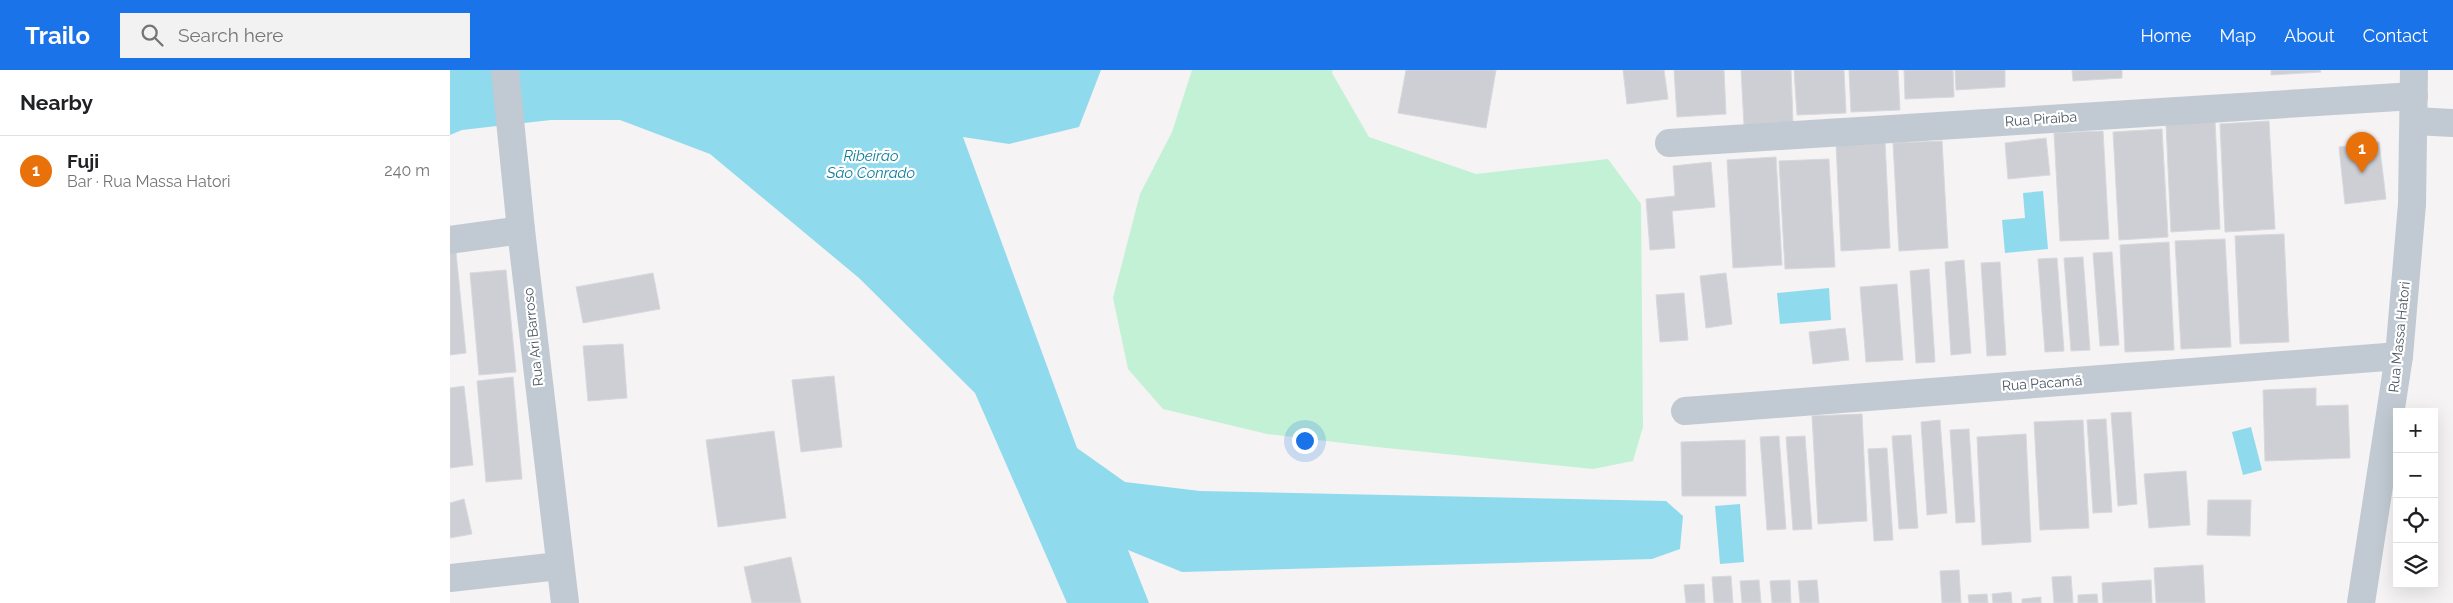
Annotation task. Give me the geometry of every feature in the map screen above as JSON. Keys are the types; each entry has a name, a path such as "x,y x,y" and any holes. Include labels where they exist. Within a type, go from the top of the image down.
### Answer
{"street":[{"name":"Rua Ari Barroso","path":"505,70 521,230 559,566 565,603"},
{"name":"Rua Piraiba","path":"1668,143 2414,96 2453,123"},
{"name":"Rua Massa Hatori","path":"2361,603 2399,356 2412,204 2414,96"},
{"path":"450,240 521,230"},
{"name":"Rua Pacamã","path":"1685,411 2399,356"},
{"path":"450,578 559,566"}],"green space":[{"path":"1192,70 1333,70 1332,73 1369,137 1476,174 1608,159 1641,204 1643,427 1633,461 1593,469 1377,447 1267,434 1163,409 1128,369 1113,298 1140,194 1172,132"}],"water":[{"name":"Ribeirão São Conrado","path":"450,70 1101,70 1079,127 1009,144 963,137 1077,448 1125,482 1200,491 1666,501 1683,516 1680,549 1652,559 1182,572 1128,550 1149,603 1067,603 975,393 859,278 710,154 620,120 551,120 462,130 450,135"},
{"path":"2043,191 2048,249 2005,253 2002,220 2025,218 2023,193"},
{"path":"1829,288 1831,320 1780,324 1777,293"},
{"path":"2251,427 2262,470 2243,475 2232,432"},
{"path":"1740,504 1744,562 1720,564 1715,506"}],"building":[{"path":"1406,70 1496,70 1486,128 1398,113"},
{"path":"1623,70 1664,70 1668,99 1627,104"},
{"path":"1674,70 1724,70 1726,114 1677,117"},
{"path":"1741,70 1791,70 1793,122 1744,125"},
{"path":"1794,70 1844,70 1846,113 1797,115"},
{"path":"1849,70 1898,70 1900,110 1851,112"},
{"path":"1904,70 1953,70 1954,97 1905,99"},
{"path":"1955,70 2005,70 2005,87 1956,90"},
{"path":"2072,70 2122,70 2122,78 2073,81"},
{"path":"2271,70 2320,70 2321,72 2271,75"},
{"path":"2215,121 2220,229 2171,232 2166,124"},
{"path":"2269,121 2275,229 2225,232 2220,124"},
{"path":"2162,129 2168,237 2119,240 2113,132"},
{"path":"2103,131 2109,239 2060,241 2054,133"},
{"path":"2046,138 2050,175 2008,179 2005,143"},
{"path":"1885,141 1890,248 1841,251 1836,143"},
{"path":"1942,141 1948,248 1899,251 1893,143"},
{"path":"2379,142 2386,199 2345,204 2339,147"},
{"path":"1776,157 1782,265 1733,268 1727,160"},
{"path":"1829,159 1835,267 1785,269 1779,161"},
{"path":"1711,162 1715,207 1672,211 1675,248 1650,250 1646,199 1675,196 1673,166"},
{"path":"2284,234 2289,342 2240,344 2235,236"},
{"path":"2225,239 2231,347 2181,349 2175,241"},
{"path":"2169,242 2174,350 2125,352 2120,245"},
{"path":"456,252 466,353 450,355 450,253"},
{"path":"2112,252 2119,345 2100,346 2093,253"},
{"path":"2083,257 2090,350 2071,351 2064,258"},
{"path":"2057,258 2064,351 2045,352 2038,259"},
{"path":"1964,260 1971,353 1951,355 1945,262"},
{"path":"2000,262 2006,355 1987,356 1981,263"},
{"path":"1929,269 1935,362 1916,363 1910,271"},
{"path":"506,270 516,372 479,375 470,273"},
{"path":"653,273 660,309 583,323 576,287"},
{"path":"1726,273 1732,324 1706,328 1700,276"},
{"path":"1897,284 1903,360 1866,362 1860,287"},
{"path":"1684,293 1688,340 1660,342 1656,295"},
{"path":"1845,328 1849,360 1813,364 1809,332"},
{"path":"623,344 627,398 588,401 583,346"},
{"path":"834,376 842,447 801,452 792,380"},
{"path":"513,377 522,479 486,482 477,381"},
{"path":"464,386 473,465 450,468 450,388"},
{"path":"2316,388 2316,406 2348,405 2350,458 2265,461 2263,390"},
{"path":"2131,412 2137,504 2118,506 2111,413"},
{"path":"1862,414 1867,521 1818,524 1812,416"},
{"path":"2106,419 2112,512 2093,513 2087,420"},
{"path":"1940,420 1947,513 1927,515 1921,422"},
{"path":"2083,420 2089,528 2040,530 2034,422"},
{"path":"1969,429 1975,522 1956,523 1950,430"},
{"path":"774,431 786,518 718,527 706,440"},
{"path":"2026,434 2031,542 1982,545 1977,437"},
{"path":"1911,435 1918,528 1899,529 1892,436"},
{"path":"1779,436 1786,529 1767,530 1760,437"},
{"path":"1805,436 1812,529 1793,530 1786,437"},
{"path":"1745,440 1746,496 1682,496 1681,442"},
{"path":"1887,448 1893,540 1874,541 1868,449"},
{"path":"2186,471 2190,525 2149,528 2144,474"},
{"path":"464,499 472,534 450,538 450,503"},
{"path":"2208,500 2251,500 2250,536 2207,535"},
{"path":"791,557 801,603 752,603 744,567"},
{"path":"2203,565 2205,603 2156,603 2154,568"},
{"path":"1959,570 1961,603 1942,603 1940,571"},
{"path":"1731,576 1733,603 1714,603 1712,577"},
{"path":"2071,576 2073,603 2054,603 2052,577"},
{"path":"1759,580 1761,603 1742,603 1740,581"},
{"path":"1790,580 1791,603 1772,603 1770,581"},
{"path":"1817,580 1819,603 1800,603 1798,581"},
{"path":"2151,580 2152,603 2103,603 2102,583"},
{"path":"1704,584 1705,603 1686,603 1684,585"},
{"path":"2011,592 2012,603 1993,603 1992,594"},
{"path":"1987,594 1988,603 1969,603 1968,595"},
{"path":"2097,594 2098,603 2078,603 2078,595"},
{"path":"2041,597 2041,603 2022,603 2022,599"}],"place":[{"name":"Fuji","path":"2362,173"}]}
